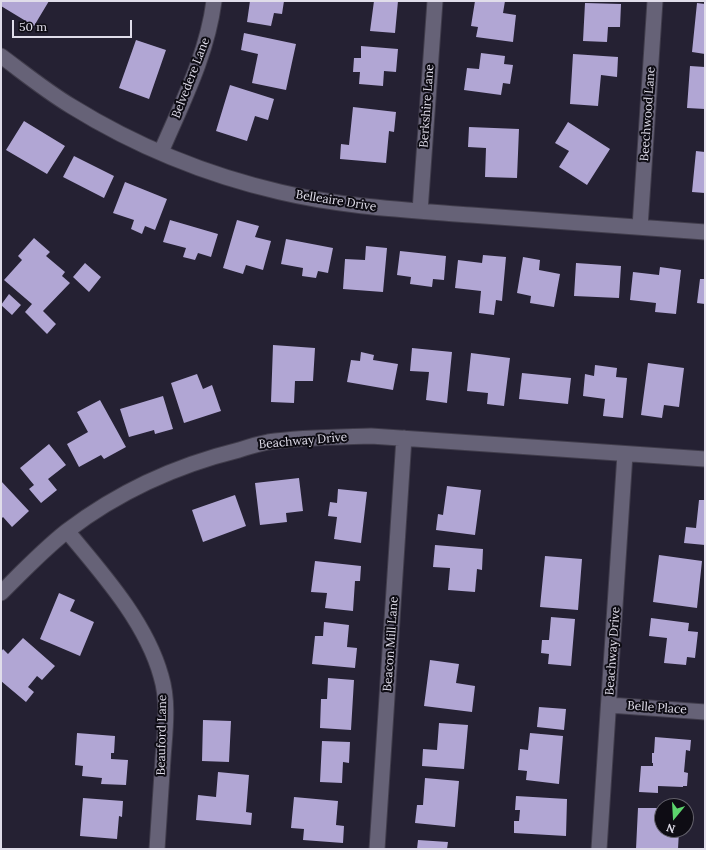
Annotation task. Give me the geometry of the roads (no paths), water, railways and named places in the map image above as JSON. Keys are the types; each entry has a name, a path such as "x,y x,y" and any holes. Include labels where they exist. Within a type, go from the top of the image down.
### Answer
{"street":[{"name":"Belvedere Lane","path":"161,152 197,68 206,40 214,1"},
{"name":"Berkshire Lane","path":"420,211 435,1"},
{"name":"Beechwood Lane","path":"640,227 655,1"},
{"name":"Belleaire Drive","path":"1,56 38,84 71,106 115,131 161,152 233,179 278,192 363,207 705,232"},
{"name":"Beachway Drive","path":"1,593 67,531 91,514 136,488 160,476 212,456 268,442 333,437 371,436 705,459"},
{"name":"Beacon Mill Lane","path":"377,849 404,438"},
{"name":"Beachway Drive","path":"599,849 625,454"},
{"name":"Beauford Lane","path":"67,531 100,570 134,617 145,636 162,677 165,700 165,731 157,849"},
{"name":"Belle Place","path":"609,705 705,712"}]}
